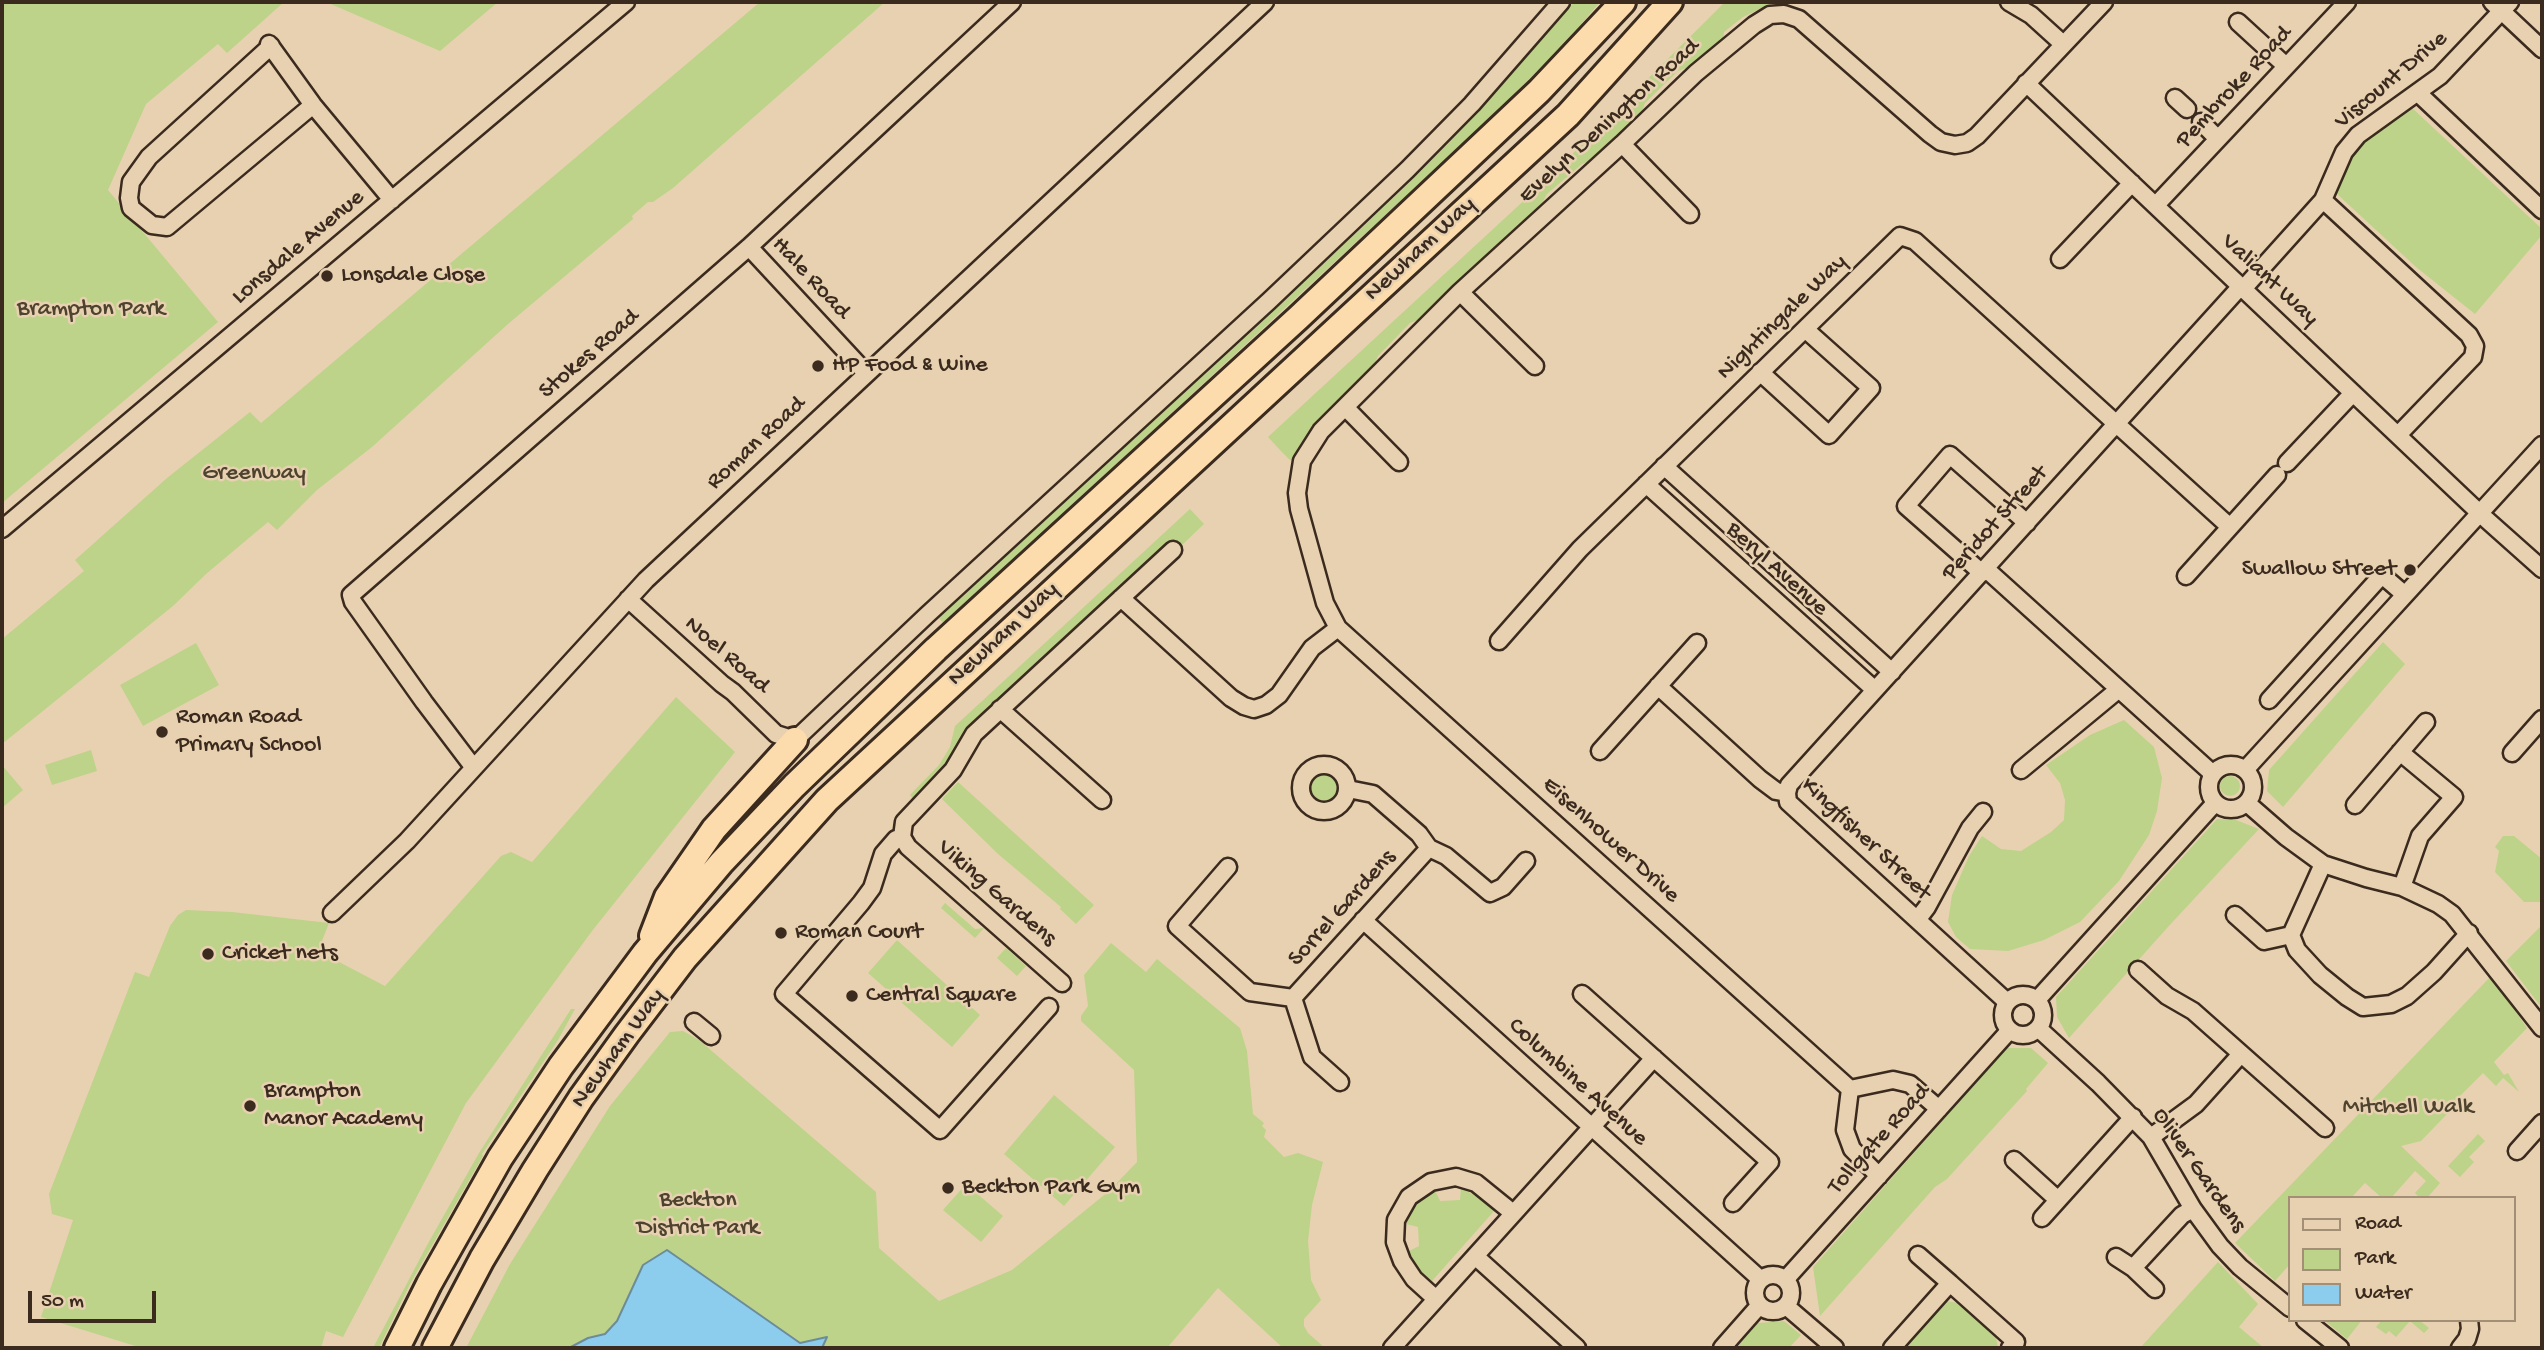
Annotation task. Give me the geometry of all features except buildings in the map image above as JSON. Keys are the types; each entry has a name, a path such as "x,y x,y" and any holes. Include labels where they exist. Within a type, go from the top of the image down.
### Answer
{"highway":[{"name":"Newham Way","path":"397,1348 429,1284 500,1158 561,1066 645,953 721,863 803,776 936,649 1298,318 1539,91 1623,2"},
{"name":"Newham Way","path":"435,1348 482,1259 535,1170 619,1045 685,958 827,800 1568,115 1670,2"},
{"path":"645,953 667,897 714,829 795,740"}],"street":[{"name":"Lonsdale Avenue","path":"2,529 626,2"},
{"name":"Stokes Road","path":"474,768 431,712 353,602 351,595 749,247 1012,2"},
{"name":"Roman Road","path":"332,913 407,841 646,580 1265,2"},
{"path":"795,740 1407,170 1472,104 1561,2"},
{"path":"2009,2 2031,15 2063,44"},
{"name":"Evelyn Denington Road","path":"1338,628 1325,603 1301,521 1297,493 1301,461 1311,444 1460,292 1622,145 1696,73 1754,25 1770,15 1784,14 1799,19 1941,142 1955,145 1967,143 1977,136 2104,2"},
{"name":"Pembroke Road","path":"2156,205 2347,2"},
{"path":"2501,5 2542,49"},
{"name":"Viscount Drive","path":"2242,287 2323,200 2344,152 2358,135 2440,76 2501,5"},
{"path":"2238,22 2286,66"},
{"path":"313,105 167,227 152,225 131,208 131,182 149,157 270,45 313,105 392,200"},
{"name":"Valiant Way","path":"2026,83 2542,569"},
{"path":"2418,93 2542,210"},
{"path":"2175,98 2187,109"},
{"path":"2201,122 2218,138"},
{"path":"1622,145 1690,214"},
{"path":"2060,259 2132,183"},
{"path":"2323,200 2469,335 2475,346 2473,357 2399,435"},
{"name":"Nightingale Way","path":"1499,641 1580,549 1900,236 1915,242 2116,424"},
{"name":"Hale Road","path":"749,247 866,373"},
{"name":"Peridot Street","path":"1787,793 1789,785 2242,287"},
{"path":"1460,292 1535,366"},
{"path":"1760,372 1829,435 1871,388 1805,329"},
{"path":"2186,576 2353,393"},
{"path":"1345,407 1399,462"},
{"path":"2116,424 2230,527"},
{"path":"2245,770 2542,445"},
{"path":"2027,523 1950,455 1906,506 1984,571 2213,774"},
{"name":"Beryl Avenue","path":"1664,466 1892,672"},
{"name":"Beryl Avenue","path":"1646,484 1875,690"},
{"path":"1049,1007 940,1130 784,994 872,888 883,854 896,839 902,837 904,822 953,770 974,734 1173,550"},
{"path":"2269,700 2382,575 2404,594"},
{"path":"1121,598 1231,698 1254,709 1266,705 1279,695 1312,648 1338,628"},
{"name":"Noel Road","path":"628,599 776,734 795,740"},
{"name":"Eisenhower Drive","path":"1338,628 1850,1089"},
{"path":"1600,751 1697,643"},
{"path":"2302,663 2325,683"},
{"name":"Kingfisher Street","path":"1658,686 1760,779 1776,791 1787,793 1788,802 2007,1002"},
{"path":"2021,770 2119,689"},
{"path":"1000,709 1102,800"},
{"path":"2512,753 2542,719"},
{"path":"2355,806 2426,722"},
{"path":"2400,752 2454,797 2420,836 2402,887"},
{"path":"2228,765 2245,770 2253,786 2247,803 2237,808 2225,809 2215,803 2209,784 2213,774 2228,765"},
{"name":"Sorrel Gardens","path":"1228,867 1177,926 1251,992 1293,998 1429,848 1419,834 1373,794 1348,789"},
{"path":"2037,1000 2215,803"},
{"path":"2247,803 2286,837 2323,864 2402,887 2438,904 2452,914 2542,1028"},
{"path":"1917,920 1927,907 1970,828 1983,812"},
{"name":"Viking Gardens","path":"902,837 908,847 1062,983"},
{"path":"1429,848 1446,856 1490,893 1503,887 1526,861"},
{"path":"2323,864 2291,935 2297,950 2320,975 2362,1007 2391,1004 2421,985 2469,933"},
{"path":"2235,915 2264,941 2291,935"},
{"name":"Columbine Avenue","path":"1363,920 1760,1279"},
{"path":"2138,970 2167,996 2193,1011 2325,1128"},
{"path":"1582,993 1770,1162 1732,1203"},
{"path":"2028,995 2037,1000 2043,1009 2044,1019 2039,1029 2030,1035 2019,1036 2009,1031 2003,1022 2007,1002 2017,996 2028,995"},
{"path":"1293,998 1312,1057 1340,1082"},
{"path":"694,1022 711,1036"},
{"name":"Oliver Gardens","path":"2039,1029 2151,1137 2193,1209 2220,1245 2240,1267 2288,1306"},
{"name":"Tollgate Road","path":"1786,1279 2009,1031"},
{"path":"2151,1137 2196,1104 2241,1054"},
{"path":"1392,1348 1654,1058"},
{"path":"1879,1176 1852,1149 1845,1130 1850,1089 1893,1080 1910,1084 1939,1109"},
{"path":"2042,1218 2133,1117"},
{"path":"2517,1151 2542,1123"},
{"path":"2014,1160 2058,1200"},
{"path":"1436,1299 1414,1279 1402,1261 1395,1242 1396,1220 1409,1197 1431,1182 1456,1177 1476,1183 1513,1213"},
{"path":"2133,1268 2182,1215 2193,1209"},
{"path":"1918,1255 2016,1346"},
{"path":"1475,1256 1577,1348"},
{"path":"2116,1256 2155,1289"},
{"path":"1768,1275 1778,1275 1786,1279 1791,1288 1791,1297 1786,1306 1778,1311 1768,1311 1759,1306 1755,1287 1760,1279 1768,1275"},
{"path":"1892,1348 1950,1283"},
{"path":"1722,1348 1759,1306"},
{"path":"1786,1306 1835,1348"},
{"path":"2308,1322 2340,1348"},
{"path":"2460,1348 2468,1339 2469,1322"}],"green space":[{"name":"Brampton Park","path":"2,2 284,2 227,53 218,44 146,104 108,190 218,322 2,503"},
{"path":"326,2 498,2 440,51"},
{"name":"Greenway","path":"760,2 885,2 673,188 653,202 648,202 632,216 633,219 508,324 372,447 317,490 277,530 268,522 206,574 173,606 2,744 2,639 84,571 75,560 167,478 250,412 261,423"},
{"path":"1574,2 1600,2 1559,50 1490,121 944,624 939,618 1119,452 1116,445 1124,438 1130,442 1272,313 1269,307 1275,302 1280,305 1410,182 1408,175 1412,171 1418,174 1478,112"},
{"path":"1725,2 1774,2 1743,17 1724,32 1723,41 1692,66 1678,71 1645,103 1640,117 1595,160 1582,164 1547,194 1540,207 1423,318 1410,323 1378,356 1372,369 1308,434 1294,460 1290,460 1268,437 1544,182"},
{"path":"2411,107 2542,229 2542,235 2475,314 2416,267 2336,193 2351,154 2363,140 2385,121"},
{"path":"1190,509 1204,524 1181,546 1173,539 966,730 949,764 914,800 910,795 939,765 950,747 955,726"},
{"path":"2383,642 2405,664 2283,807 2267,791 2269,770"},
{"path":"196,643 219,685 143,726 120,685"},
{"name":"Brampton Manor Academy","path":"676,697 735,752 592,931 466,1103 343,1337 326,1331 321,1348 142,1348 41,1317 73,1220 52,1214 49,1194 135,972 149,977 170,926 178,915 186,910 232,912 329,923 318,951 385,986 501,856 511,852 532,862"},
{"path":"2124,720 2154,747 2162,778 2157,811 2149,835 2119,881 2080,922 2044,940 2008,951 1970,949 1956,937 1948,922 1952,895 1969,856 1982,836 2001,849 2021,851 2051,832 2064,820 2065,800 2060,783 2046,765 2090,735"},
{"path":"91,750 97,771 52,785 45,765"},
{"path":"2,765 23,790 2,808"},
{"path":"1324,775 1333,779 1337,788 1333,797 1324,801 1315,797 1311,788 1315,779"},
{"path":"2226,776 2234,776 2240,786 2234,796 2226,796 2220,790 2220,782"},
{"path":"958,782 1094,905 1076,924 1061,907 998,854 942,799"},
{"path":"2217,819 2236,820 2259,829 2069,1038 2057,1017 2056,997"},
{"path":"2503,836 2514,836 2542,859 2542,902 2524,902 2495,872 2499,851 2495,847"},
{"path":"945,903 975,929 984,928 975,938 941,908"},
{"path":"2542,925 2542,1008 2506,961"},
{"path":"897,940 980,1015 952,1047 868,973"},
{"name":"Beckton District Park","path":"1111,943 1146,972 1157,959 1240,1028 1247,1051 1253,1114 1264,1123 1264,1137 1284,1157 1298,1153 1323,1162 1312,1205 1308,1241 1311,1280 1321,1300 1304,1319 1304,1326 1325,1348 1283,1348 1218,1288 1167,1348 466,1348 510,1264 610,1106 670,1032 683,1031 699,1040 876,1192 879,1248 939,1301 1012,1270 1109,1191 1137,1162 1134,1070 1081,1021 1081,1016 1088,1006 1084,975"},
{"path":"1006,948 1026,966 1017,976 997,958"},
{"name":"Mitchell Walk","path":"2491,976 2527,1028 2494,1062 2504,1075 2508,1073 2519,1092 2503,1078 2496,1086 2483,1073 2446,1110 2448,1113 2421,1141 2401,1146 2440,1183 2429,1196 2418,1196 2415,1193 2426,1181 2415,1171 2393,1196 2380,1196 2365,1183 2353,1196 2288,1196 2288,1266 2275,1281 2235,1243"},
{"path":"571,1009 575,1009 558,1040 482,1154 410,1284 379,1348 373,1348 479,1153"},
{"path":"2007,1048 2031,1048 2048,1063 2027,1091 1947,1179 1935,1187 1820,1316 1813,1267"},
{"path":"1054,1095 1115,1147 1064,1206 1004,1154"},
{"path":"2478,1134 2485,1141 2469,1157 2474,1162 2460,1177 2448,1166"},
{"path":"966,1184 1003,1216 981,1242 943,1210"},
{"path":"1461,1188 1484,1200 1495,1210 1432,1281 1420,1271 1407,1252 1419,1246 1418,1227 1406,1224 1415,1203 1425,1195 1435,1190 1440,1201 1460,1200"},
{"path":"2218,1262 2258,1304 2239,1327 2264,1348 2140,1348"},
{"path":"1946,1301 1958,1303 1996,1337 1998,1348 1900,1348 1939,1304"},
{"path":"1784,1321 1801,1335 1789,1348 1736,1348 1758,1323"},
{"path":"2326,1322 2360,1322 2347,1339"},
{"path":"2380,1322 2409,1322 2396,1337 2389,1331 2386,1334 2376,1327"},
{"path":"2411,1322 2422,1322 2429,1328 2424,1333"}],"water":[{"path":"667,1250 800,1343 827,1337 822,1348 569,1348 588,1338 605,1334 617,1321 643,1265"}],"place":[{"name":"Lonsdale Close","path":"327,276"},
{"name":"HP Food & Wine","path":"818,366"},
{"name":"Swallow Street","path":"2410,570"},
{"name":"Roman Road Primary School","path":"162,732"},
{"name":"Roman Court","path":"781,933"},
{"name":"Cricket nets","path":"208,954"},
{"name":"Central Square","path":"852,996"},
{"name":"Brampton Manor Academy","path":"250,1106"},
{"name":"Beckton Park Gym","path":"948,1188"}]}
